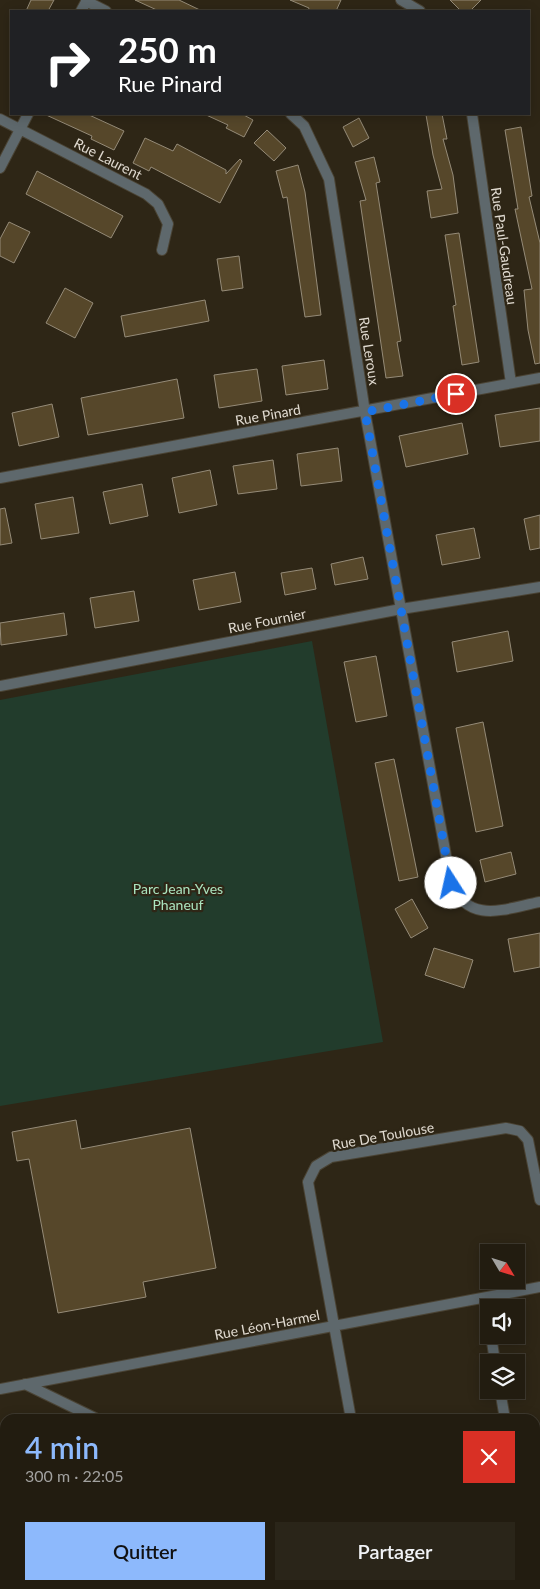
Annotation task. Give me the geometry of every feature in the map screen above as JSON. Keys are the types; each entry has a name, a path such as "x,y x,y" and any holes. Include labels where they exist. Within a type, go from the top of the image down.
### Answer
{"street":[{"path":"86,0 104,10"},
{"path":"401,0 418,10"},
{"path":"0,168 27,115"},
{"name":"Rue Leroux","path":"292,115 304,126 329,179 365,412 451,883 456,896 465,905 480,912 540,902"},
{"name":"Rue Paul-Gaudreau","path":"472,115 510,383"},
{"name":"Rue Laurent","path":"0,119 132,187 158,204 168,224 162,250"},
{"name":"Rue Pinard","path":"0,478 365,412 540,378"},
{"name":"Rue Fournier","path":"0,686 401,610 540,587"},
{"name":"Rue De Toulouse","path":"350,1414 308,1182 316,1166 331,1157 506,1128 520,1131 528,1140 540,1200"},
{"name":"Rue Léon-Harmel","path":"0,1389 540,1288"},
{"path":"25,1384 87,1414"},
{"path":"502,1399 504,1414"}],"green space":[{"name":"Parc Jean-Yves Phaneuf","path":"312,641 383,1042 0,1106 0,700"}],"building":[{"path":"31,0 54,0 49,10 26,10"},
{"path":"135,0 179,0 200,10 157,10"},
{"path":"290,0 341,0 336,10 308,10 309,8"},
{"path":"450,0 481,0 471,10 460,10"},
{"path":"46,115 89,115 124,131 114,150 91,139 92,136"},
{"path":"206,115 244,115 253,120 244,137 226,128 228,125"},
{"path":"426,115 442,115 447,139 443,139 453,175 458,213 431,218 427,191 442,189 433,155"},
{"path":"359,118 369,138 353,147 343,127"},
{"path":"521,127 532,196 529,197 540,243 540,363 535,364 528,330 524,290 532,289 515,209 518,209 505,130"},
{"path":"267,130 286,148 274,161 254,143"},
{"path":"145,138 173,151 177,144 226,170 226,174 240,159 242,161 220,203 151,167 149,171 133,163"},
{"path":"374,157 380,182 376,183 401,341 397,342 403,376 386,378 360,201 366,200 355,162"},
{"path":"298,165 305,192 321,315 305,317 287,197 283,198 276,171"},
{"path":"37,171 123,216 111,238 26,194"},
{"path":"9,222 30,232 14,263 0,256 0,239"},
{"path":"459,233 479,362 462,365 453,306 456,305 445,235"},
{"path":"239,256 243,288 222,291 217,259"},
{"path":"65,288 93,303 75,338 46,323"},
{"path":"205,300 209,321 125,337 121,316"},
{"path":"324,360 328,389 286,395 282,366"},
{"path":"257,369 262,401 219,408 214,375"},
{"path":"177,379 184,418 88,435 81,398"},
{"path":"52,404 59,437 19,446 12,413"},
{"path":"540,408 540,441 500,447 495,415"},
{"path":"462,423 468,454 406,467 399,436"},
{"path":"338,448 342,481 301,486 297,454"},
{"path":"273,460 277,489 238,494 233,466"},
{"path":"210,470 217,505 179,513 172,478"},
{"path":"142,484 148,516 110,524 103,492"},
{"path":"73,497 79,533 41,539 35,504"},
{"path":"5,508 12,543 0,545 0,509"},
{"path":"540,515 540,548 530,550 524,519"},
{"path":"474,528 480,558 442,565 436,535"},
{"path":"363,557 368,579 335,585 331,564"},
{"path":"312,568 316,589 285,595 281,573"},
{"path":"235,572 241,602 199,610 193,580"},
{"path":"134,591 139,621 95,628 90,598"},
{"path":"64,613 67,635 1,645 0,623"},
{"path":"508,631 513,661 457,672 452,642"},
{"path":"376,656 387,716 356,722 344,662"},
{"path":"483,722 503,826 476,832 456,728"},
{"path":"394,759 418,877 399,881 375,763"},
{"path":"511,852 516,874 485,882 480,860"},
{"path":"412,899 428,928 411,938 395,909"},
{"path":"540,933 540,967 514,972 508,939"},
{"path":"434,948 473,960 464,988 425,975"},
{"path":"76,1120 81,1149 190,1128 216,1268 143,1282 146,1297 58,1313 29,1159 17,1161 12,1132"}],"route":[{"path":"451,883 365,412 456,394"}]}
